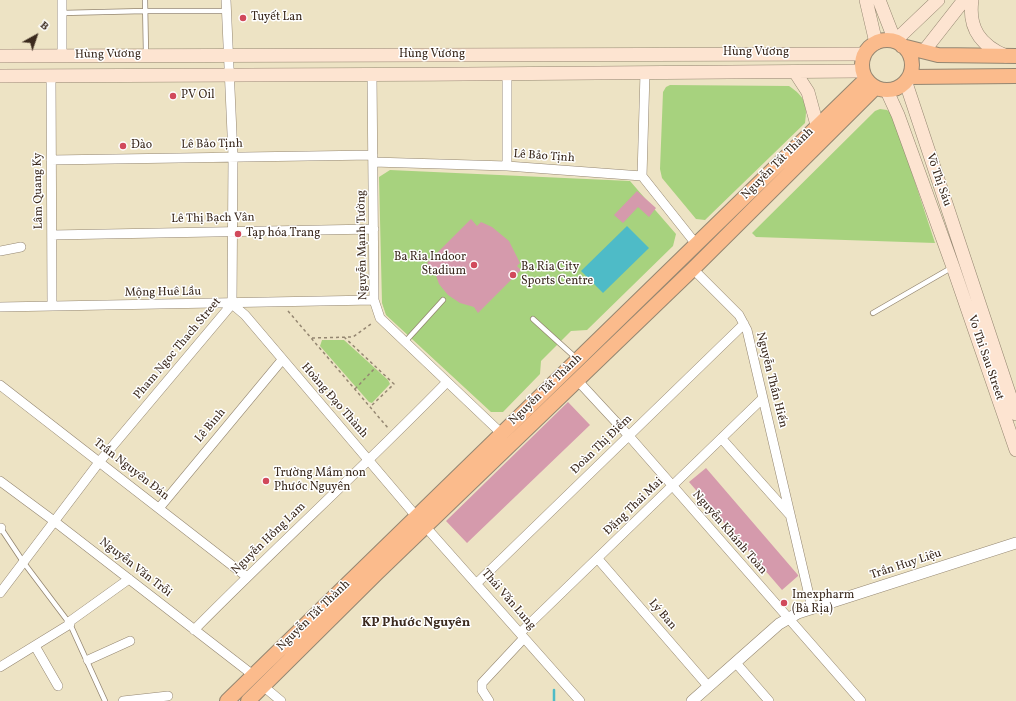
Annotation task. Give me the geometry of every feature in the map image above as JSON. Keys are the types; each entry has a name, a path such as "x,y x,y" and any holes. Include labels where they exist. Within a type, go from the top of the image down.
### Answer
{"main road":[{"path":"866,0 876,43"},
{"path":"879,0 898,43 909,52 909,76"},
{"path":"898,43 938,0"},
{"path":"964,0 924,51 909,76 895,89 872,82 862,62 864,54 876,43 886,40 898,43 924,51 938,55 1011,56"},
{"path":"972,0 971,12 974,28 982,41 994,51 1011,56"},
{"name":"Hùng Vương","path":"0,56 864,54"},
{"path":"795,72 808,92 817,125"},
{"name":"Hùng Vương","path":"0,76 795,72 872,82"},
{"path":"909,76 1016,76"},
{"name":"Võ Thị Sáu","path":"909,76 1016,414"},
{"name":"Võ Thị Sáu","path":"872,82 898,115 954,267"},
{"name":"Nguyễn Tất Thành","path":"227,701 817,125 872,82"},
{"name":"Nguyễn Tất Thành","path":"248,701 377,572 578,381 693,268 872,82"},
{"name":"Vo Thi Sau Street","path":"954,267 1016,450"}],"street":[{"path":"62,0 62,56"},
{"name":"Pham Ngoc Thach Street","path":"0,593 100,461 232,304 234,231 233,156 226,0"},
{"path":"507,73 507,166"},
{"path":"645,73 642,176 696,244"},
{"name":"Lâm Quang Ky","path":"51,75 52,306"},
{"name":"Nguyễn Mạnh Tường","path":"372,75 374,300 380,318 446,383 501,433"},
{"name":"Lê Bảo Tịnh","path":"51,160 233,156 373,158 642,176"},
{"name":"Lê Thị Bạch Vân","path":"52,235 374,229"},
{"path":"0,251 21,247"},
{"name":"Nguyễn Thần Hiến","path":"693,268 739,315 750,340 812,608"},
{"name":"Mộng Huê Lầu","path":"0,307 232,304 374,300"},
{"name":"Hoàng Đạo Thành","path":"232,304 245,315 416,516"},
{"name":"Đoàn Thị Điểm","path":"477,583 744,324"},
{"name":"Lê Bình","path":"160,507 282,360"},
{"name":"Nguyễn Khánh Toàn","path":"578,381 629,436 787,619 861,701"},
{"name":"Nguyễn Hồng Lam","path":"194,630 394,436 446,383"},
{"name":"Trần Nguyên Đán","path":"0,384 160,507 247,577"},
{"name":"Đặng Thai Mai","path":"489,701 482,690 482,683 522,636 598,559 672,486 722,440 763,398"},
{"name":"Nguyễn Thần Hiến","path":"722,440 790,515"},
{"name":"Nguyễn Văn Trỗi","path":"0,482 54,521 253,676"},
{"name":"Thái Văn Lung","path":"416,516 427,526 580,701"},
{"name":"Trần Huy Liệu","path":"692,701 787,619 812,608 1016,543"},
{"name":"Lý Ban","path":"598,559 708,686"},
{"path":"0,667 70,623 129,579"},
{"path":"88,660 130,641"},
{"path":"35,646 58,686"},
{"path":"736,663 769,701"},
{"path":"263,686 281,701"},
{"path":"123,701 168,696"}],"lane":[{"path":"144,0 146,55"},
{"path":"62,13 227,11"},
{"path":"873,313 954,267"},
{"path":"404,343 443,300"},
{"path":"533,319 577,360"},
{"path":"0,528 24,563 70,623 88,660 105,701"}],"path":[{"path":"280,302 394,436"},
{"path":"311,338 353,337 371,324"},
{"path":"344,337 394,384 370,407"},
{"path":"355,389 376,366"}],"green space":[{"path":"670,85 789,86 799,94 804,102 806,111 805,123 705,220 696,219 662,178 660,169 663,92 666,87"},
{"path":"880,109 887,110 893,115 935,243 756,237 752,233 875,111"},
{"name":"Ba Ria City Sports Centre","path":"390,170 630,181 676,234 673,246 587,330 571,331 541,361 540,374 503,412 491,412 386,315 382,303 379,177"},
{"path":"322,340 344,340 388,380 390,384 372,403 369,402 320,346"}],"water":[{"path":"627,226 649,248 603,293 581,271"}],"building":[{"path":"637,191 656,208 649,217 638,207 623,223 614,215"},
{"name":"Ba Ria Indoor Stadium","path":"471,219 477,226 481,222 492,227 509,241 520,263 517,266 521,270 478,313 474,307 460,303 448,295 439,284 434,270 427,263"},
{"path":"568,402 590,425 467,543 446,521"},
{"path":"706,468 798,575 782,590 689,482"}],"waterway":[{"path":"554,690 554,701"}],"place":[{"name":"Tuyết Lan","path":"243,18"},
{"name":"PV Oil","path":"173,96"},
{"name":"Đào","path":"123,146"},
{"name":"Tạp hóa Trang","path":"238,234"},
{"name":"Ba Ria Indoor Stadium","path":"474,265"},
{"name":"Ba Ria City Sports Centre","path":"513,275"},
{"name":"Trường Mầm non Phước Nguyên","path":"266,481"},
{"name":"Imexpharm (Bà Rịa)","path":"784,603"}],"district":[{"name":"KP Phước Nguyên","path":"416,624"}]}
